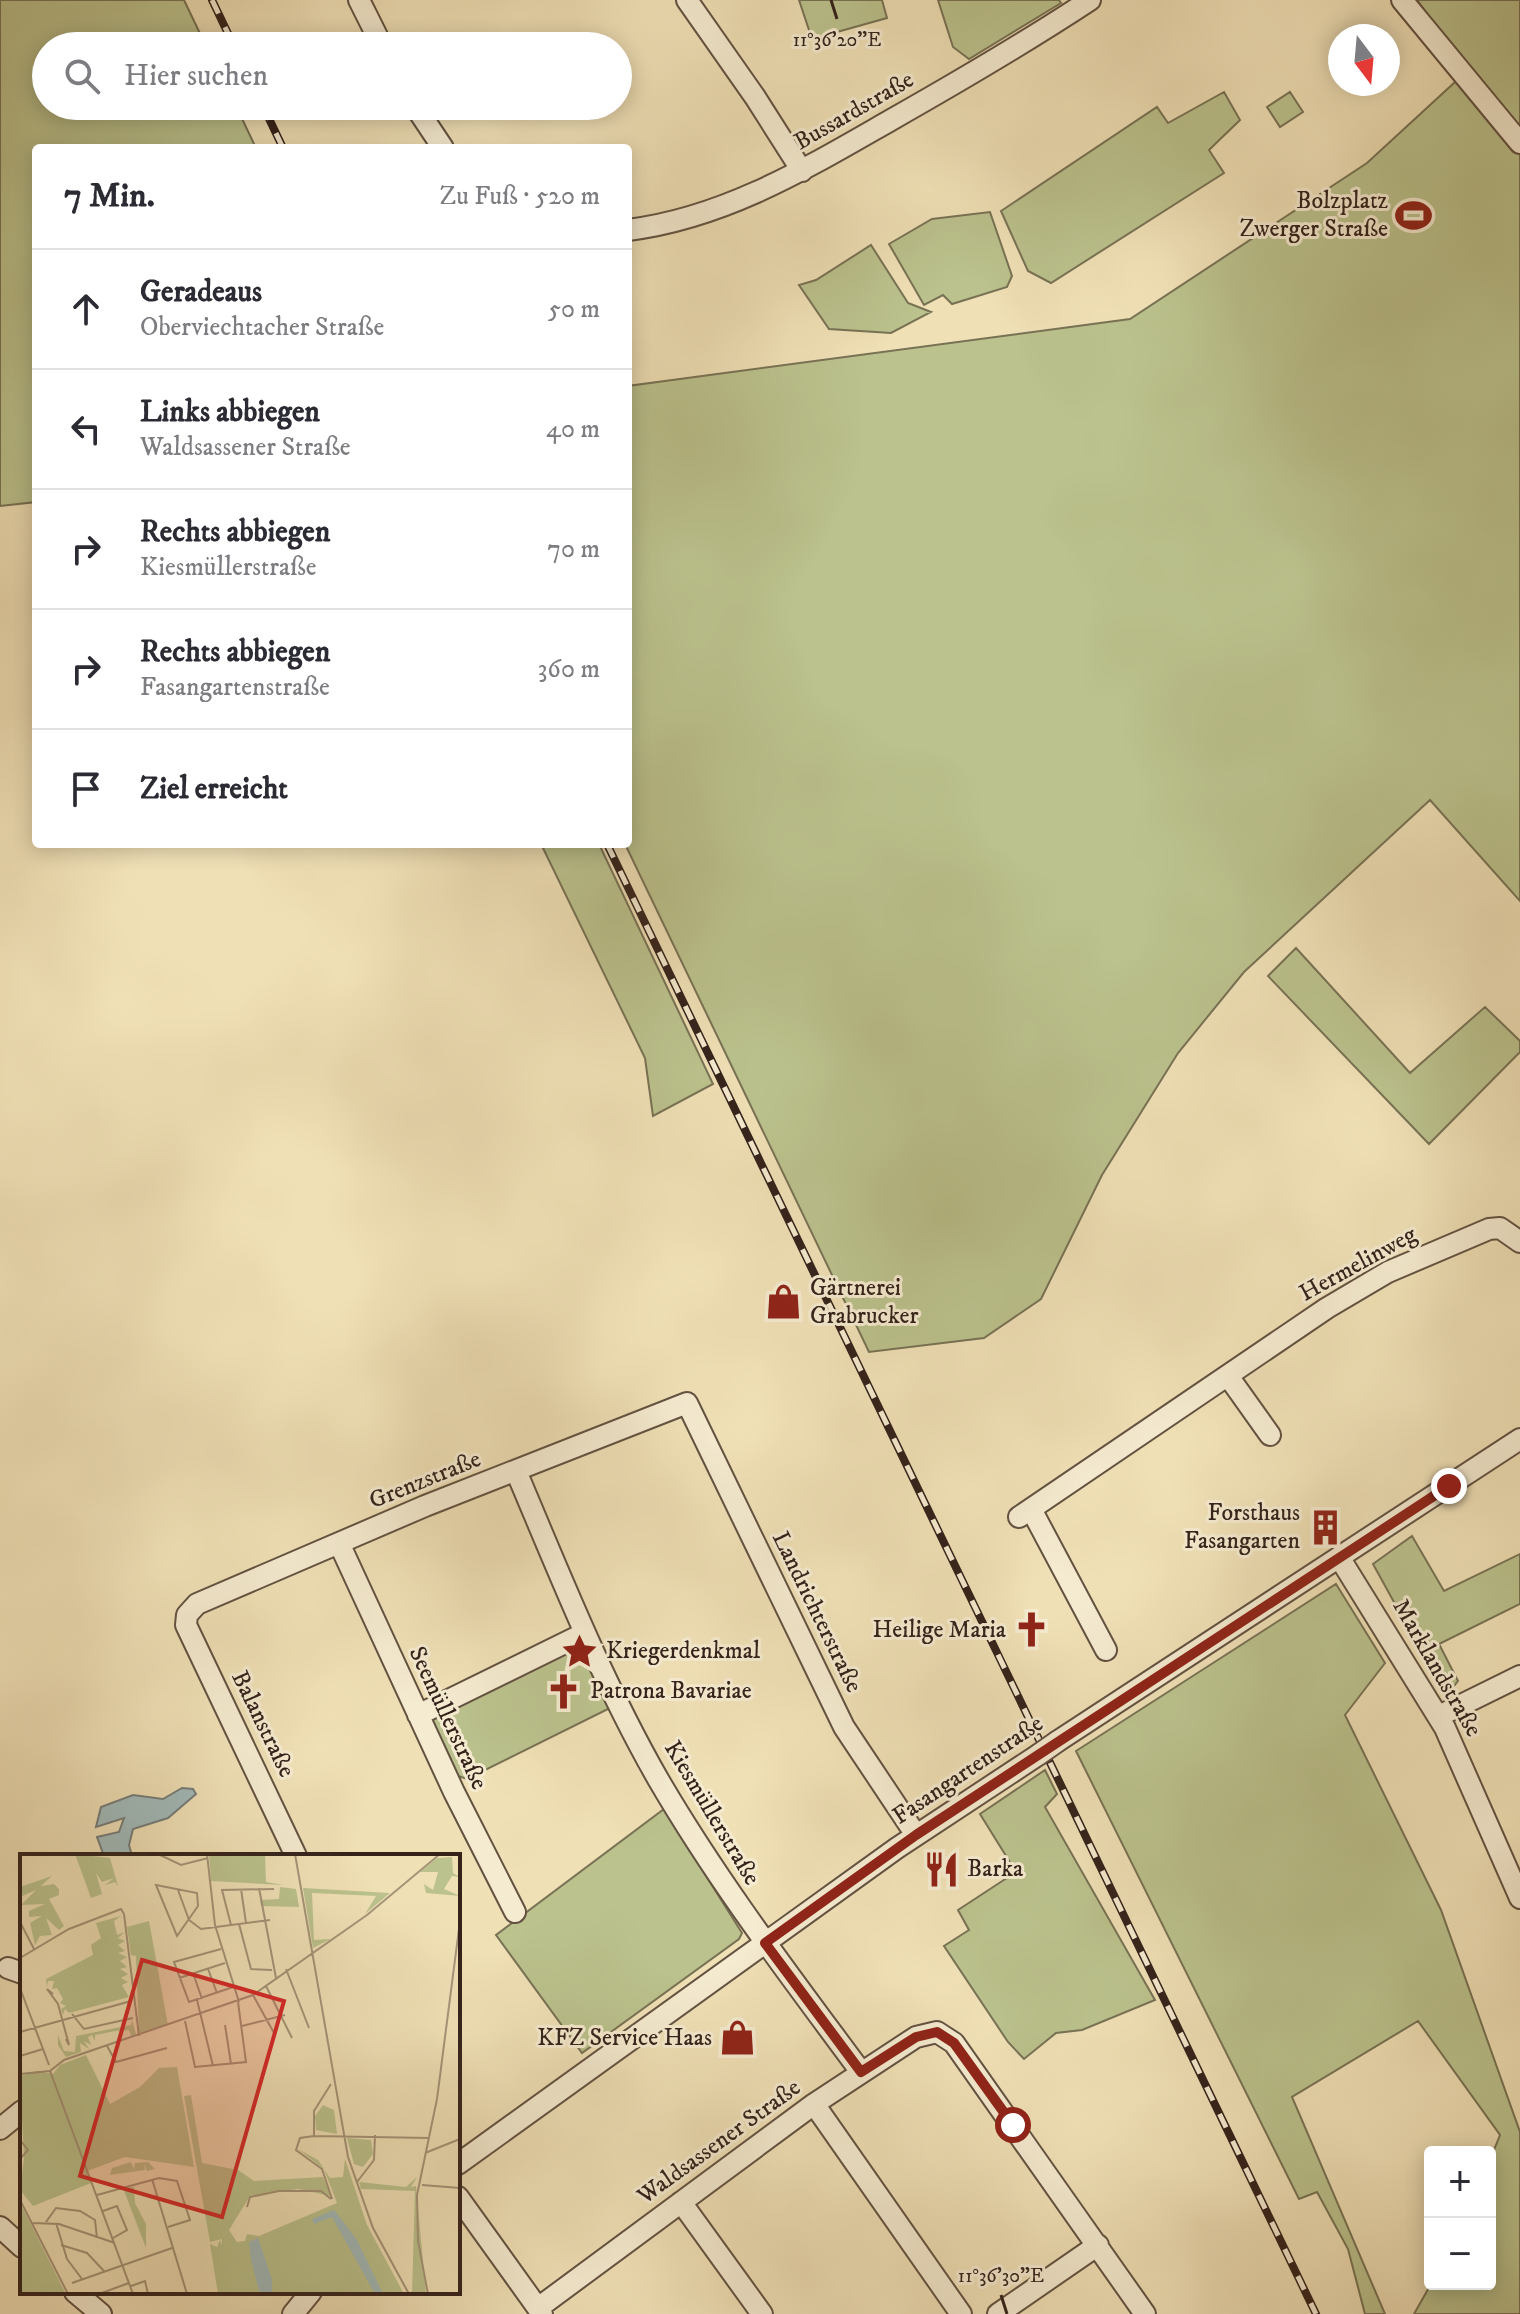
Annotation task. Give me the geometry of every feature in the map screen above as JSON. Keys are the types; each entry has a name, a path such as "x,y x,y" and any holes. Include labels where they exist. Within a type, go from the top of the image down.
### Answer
{"street":[{"path":"359,0 375,32"},
{"path":"687,0 802,171"},
{"name":"Bussardstraße","path":"632,229 658,226 737,203 802,171 978,70 1090,0"},
{"path":"1402,0 1520,143"},
{"path":"424,120 440,144"},
{"name":"Hermelinweg","path":"1106,1650 1025,1513 1388,1272 1489,1229 1500,1228 1520,1242"},
{"path":"1228,1376 1270,1435"},
{"name":"Grenzstraße","path":"187,1615 197,1604 339,1543 687,1403"},
{"name":"Landrichterstraße","path":"687,1403 844,1727 916,1835"},
{"name":"Fasangartenstraße","path":"460,2163 916,1835 1520,1439"},
{"name":"Kiesmüllerstraße","path":"516,1471 585,1633 657,1775 734,1900 861,2072"},
{"name":"Seemüllerstraße","path":"339,1543 418,1715 515,1912"},
{"name":"Marklandstraße","path":"1339,1557 1439,1716 1515,1872 1520,1898"},
{"name":"Balanstraße","path":"187,1615 186,1625 295,1854"},
{"path":"418,1715 585,1633"},
{"path":"1439,1716 1520,1676"},
{"name":"Waldsassener Straße","path":"540,2311 814,2104 916,2037 937,2032 954,2043 1098,2245"},
{"path":"814,2104 961,2314"},
{"path":"0,2129 20,2113"},
{"path":"460,2200 540,2311"},
{"path":"681,2202 762,2314"},
{"path":"0,2227 20,2245"},
{"path":"998,2314 1098,2245 1145,2314"},
{"path":"77,2294 101,2314"},
{"path":"293,2314 309,2294"}],"green space":[{"path":"0,0 184,0 199,32 32,32 32,120 243,120 254,144 32,144 32,502 0,506"},
{"path":"799,0 882,0 887,18 812,39"},
{"path":"938,0 1059,0 1061,3 969,59 953,47"},
{"path":"1417,0 1520,0 1520,901 1430,800 1244,972 1178,1053 1102,1175 1041,1299 984,1338 869,1352 627,848 632,848 632,385 1130,319 1367,163 1468,70"},
{"path":"1224,92 1240,120 1209,150 1224,173 1051,283 1028,271 1001,211 1157,107 1168,123"},
{"path":"1290,92 1303,112 1280,127 1267,107"},
{"path":"990,212 1012,276 1007,287 952,304 943,295 924,305 889,244 932,219"},
{"path":"871,245 908,303 931,312 891,333 829,329 799,285 816,280"},
{"path":"543,848 601,848 713,1084 653,1116 645,1058"},
{"path":"1296,948 1410,1073 1485,1007 1520,1041 1520,1052 1429,1144 1268,976"},
{"path":"1412,1536 1444,1591 1520,1554 1520,1604 1439,1644 1458,1681 1450,1691 1433,1673 1373,1564"},
{"path":"1336,1584 1385,1663 1345,1715 1441,1910 1520,2132 1520,2314 1414,2314 1428,2290 1496,2290 1496,2146 1500,2135 1418,2021 1292,2097 1385,2314 1365,2314 1348,2249 1317,2192 1299,2199 1076,1751"},
{"path":"582,1643 611,1699 608,1709 467,1779 452,1774 427,1725 430,1713"},
{"path":"1045,1770 1057,1794 1045,1807 1155,2000 1082,2030 1056,2033 1024,2059 1008,2042 944,1946 969,1930 958,1910 1016,1872 980,1814"},
{"path":"664,1809 742,1933 739,1939 582,2053 496,1935"}],"water":[{"path":"182,1788 193,1789 196,1794 168,1818 133,1829 129,1845 131,1854 103,1854 97,1837 119,1832 124,1818 96,1827 101,1807 133,1795 163,1799"}],"railway":[{"path":"212,0 227,32"},
{"path":"270,120 281,144"},
{"path":"609,848 1316,2314"}],"place":[{"name":"Bolzplatz Zwerger Straße","path":"1414,215"},
{"name":"Gärtnerei Grabrucker","path":"784,1302"},
{"name":"Forsthaus Fasangarten","path":"1326,1527"},
{"name":"Heilige Maria","path":"1032,1630"},
{"name":"Kriegerdenkmal","path":"580,1651"},
{"name":"Patrona Bavariae","path":"564,1691"},
{"name":"Barka","path":"941,1869"},
{"name":"KFZ Service Haas","path":"738,2038"}],"route":[{"path":"1013,2125 954,2043 937,2032 926,2032 916,2037 861,2072 765,1943 916,1835 1449,1486"}]}
